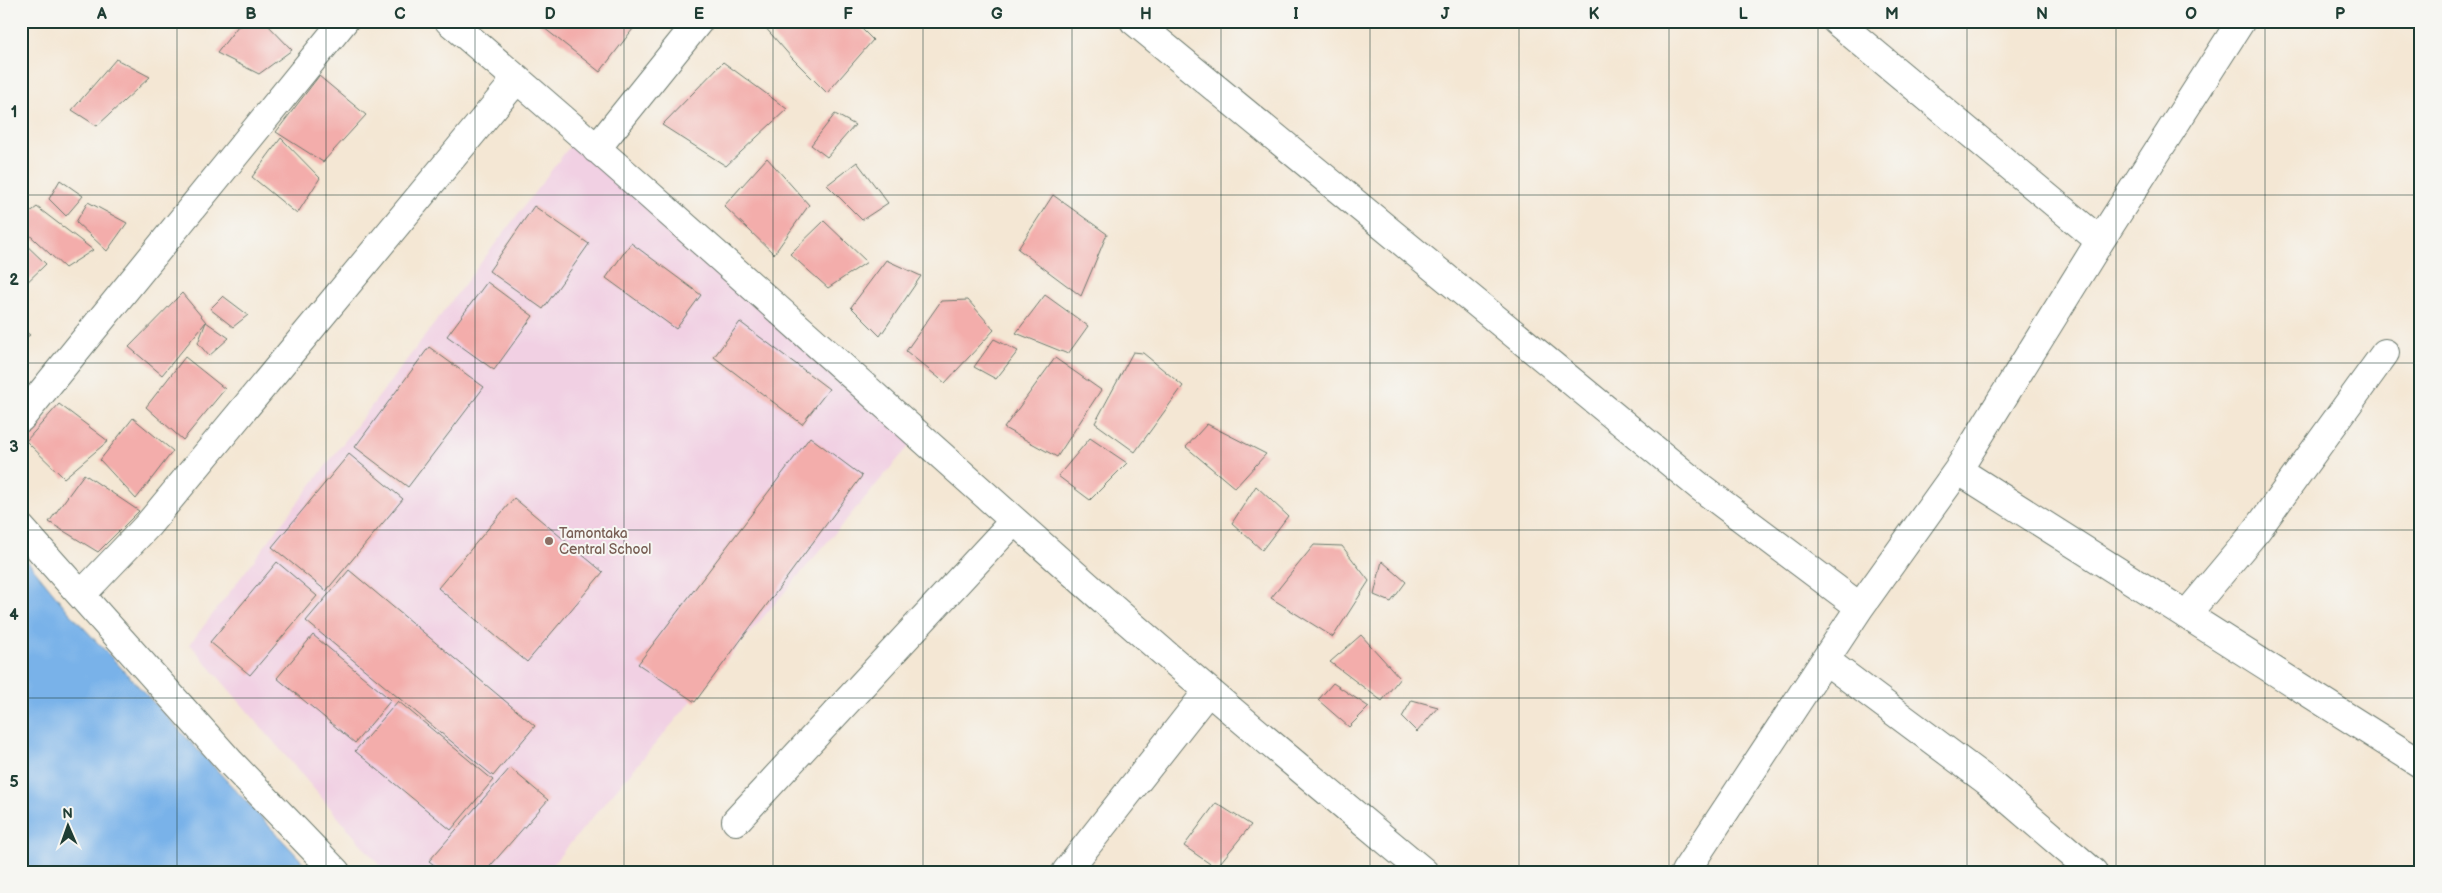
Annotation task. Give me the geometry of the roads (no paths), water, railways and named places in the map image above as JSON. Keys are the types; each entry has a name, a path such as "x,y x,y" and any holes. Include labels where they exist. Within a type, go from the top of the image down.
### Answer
{"street":[{"path":"21,418 344,21"},
{"path":"449,21 1208,691 1424,872"},
{"path":"596,149 700,21"},
{"path":"1134,21 1692,480 1860,607"},
{"path":"1836,21 2100,241"},
{"path":"1685,872 1860,607 1958,470 2100,241 2240,21"},
{"path":"81,595 148,525 517,80"},
{"path":"2186,615 2257,530 2385,353"},
{"path":"1958,470 2186,615 2419,758"},
{"path":"736,821 1014,521"},
{"path":"21,528 231,763 336,872"},
{"path":"1825,660 1988,781 2093,872"},
{"path":"1066,872 1208,691"}],"water":[{"path":"21,553 68,611 312,872 21,872"}],"place":[{"name":"Tamontaka Central School","path":"549,541"}]}
